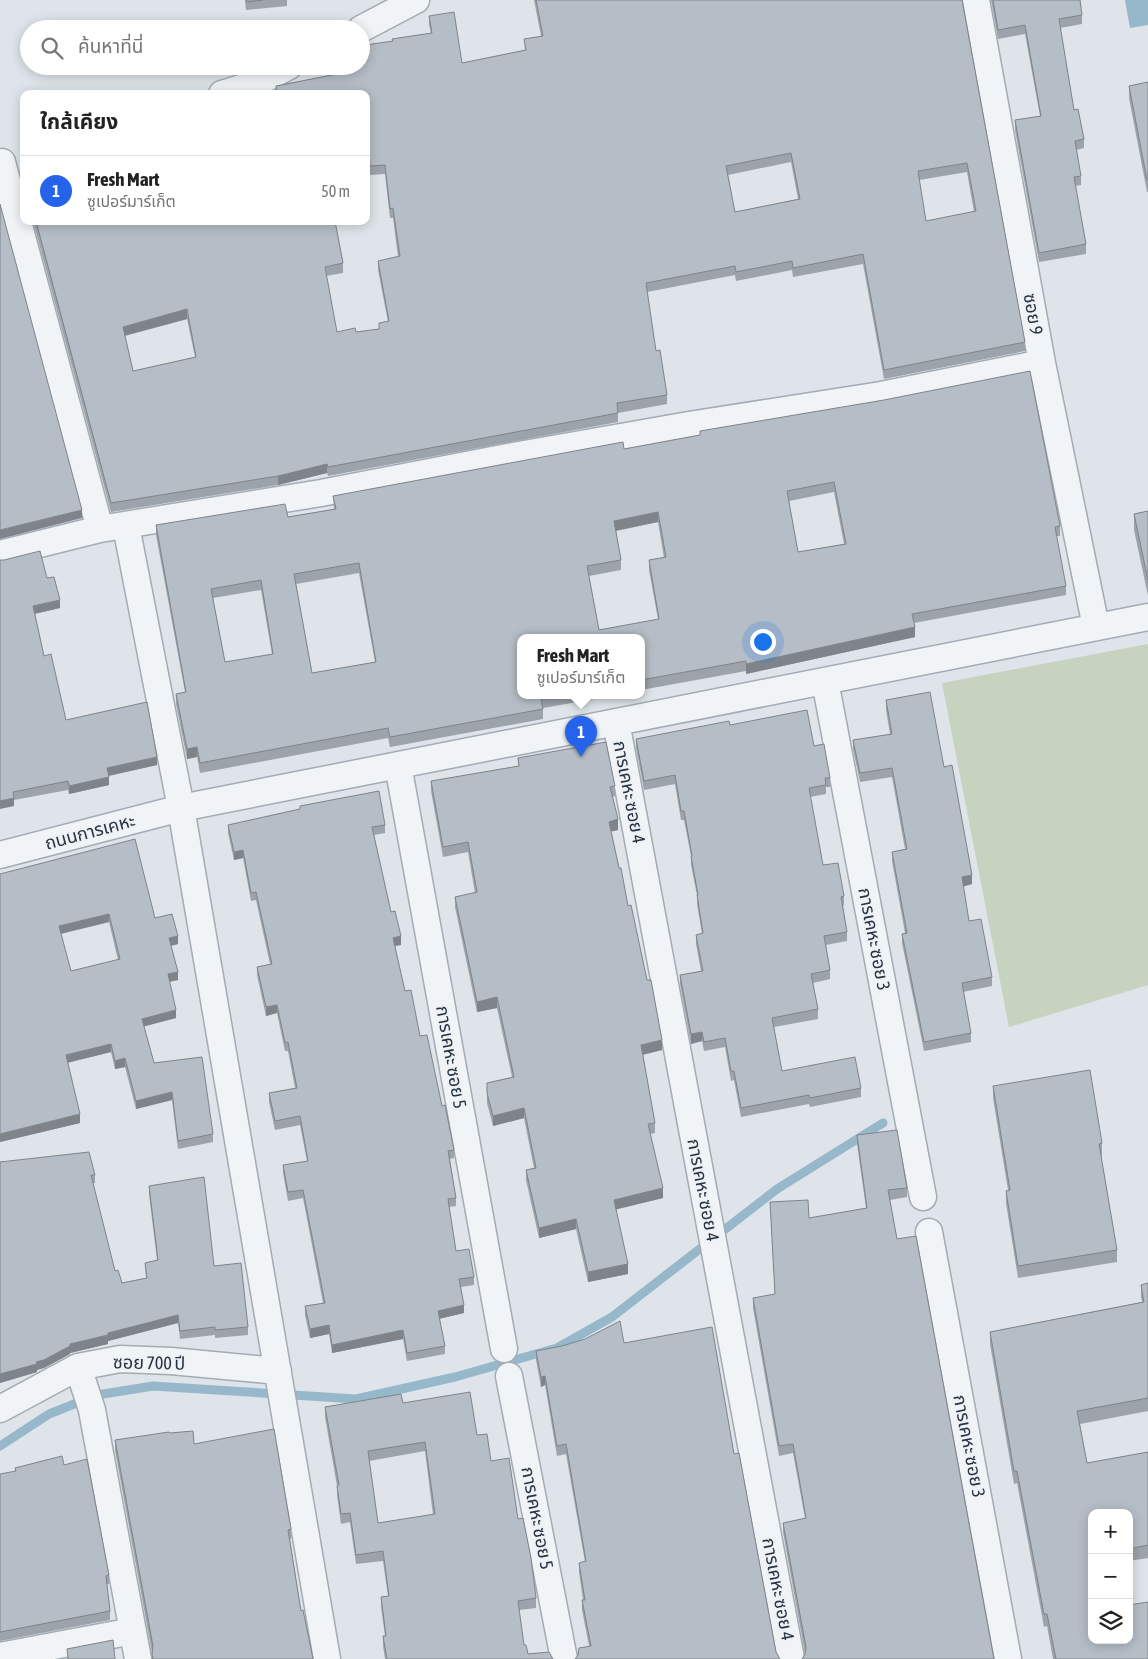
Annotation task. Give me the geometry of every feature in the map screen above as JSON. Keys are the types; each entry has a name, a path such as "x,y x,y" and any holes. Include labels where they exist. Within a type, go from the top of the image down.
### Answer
{"street":[{"path":"370,24 416,0"},
{"name":"ซอย 9","path":"976,0 1042,363 1096,627"},
{"path":"235,90 257,83 272,75"},
{"path":"9,160 20,205"},
{"path":"25,225 100,529"},
{"path":"0,554 100,529 321,493 680,426 881,395 1042,363"},
{"path":"126,526 181,808 327,1659"},
{"name":"ถนนการเคหะ","path":"0,855 181,808 1148,617"},
{"name":"การเคหะ ซอย 3","path":"825,680 922,1197"},
{"name":"การเคหะ ซอย 4","path":"616,722 791,1659"},
{"name":"การเคหะ ซอย 5","path":"398,765 504,1348"},
{"name":"การเคหะ ซอย 3","path":"929,1232 1008,1659"},
{"name":"ซอย 700 ปี","path":"0,1408 78,1367 120,1359 172,1361 278,1371"},
{"path":"78,1367 92,1410 138,1659"},
{"name":"การเคหะ ซอย 5","path":"509,1376 564,1659"},
{"path":"0,1656 133,1631"}],"green space":[{"path":"1148,644 1148,985 1009,1027 942,683"}],"water":[{"path":"1125,0 1148,0 1148,25 1130,28"}],"building":[{"path":"246,0 263,0 246,2"},
{"path":"536,0 962,0 1025,342 884,370 863,254 793,268 792,261 736,272 735,266 646,283 656,351 660,350 667,395 617,403 618,413 328,467 327,464 278,476 111,503 37,225 336,225 343,263 325,267 337,332 355,328 356,332 379,329 379,323 389,321 378,261 400,256 393,208 390,209 385,165 370,166 370,90 276,90 276,86 332,75 370,75 370,44 432,33 429,16 454,12 462,63 526,50 524,39 543,36","holes":["791,153 800,199 735,212 726,166","967,163 976,211 926,221 918,171","187,309 196,357 133,371 123,327"]},
{"path":"993,0 1080,0 1082,15 1059,19 1074,110 1078,109 1084,139 1075,141 1081,176 1074,177 1086,244 1039,253 1015,120 1041,116 1025,25 998,30"},
{"path":"1148,82 1148,179 1147,180 1129,86"},
{"path":"0,204 82,510 0,530"},
{"path":"1030,371 1060,526 1055,527 1066,586 912,614 915,627 746,664 746,661 645,679 645,634 517,634 517,699 541,699 543,709 390,737 388,728 200,763 197,747 187,749 176,694 186,692 156,525 285,504 288,517 336,509 333,496 623,442 624,449 700,435 700,431 884,400","holes":["834,482 846,544 798,552 787,491","658,512 666,557 649,560 659,619 599,630 587,566 621,560 614,521","359,563 376,662 312,673 294,574","261,580 273,654 225,662 211,589"]},
{"path":"1148,511 1148,580 1134,514"},
{"path":"40,551 47,578 54,577 60,600 33,606 44,656 51,654 66,720 147,702 157,757 107,768 109,777 69,786 68,781 13,792 14,798 0,801 0,560"},
{"path":"930,692 944,767 952,765 972,875 962,877 969,921 981,919 992,977 962,983 971,1033 924,1042 902,934 907,933 892,852 907,849 892,768 860,773 853,740 892,734 886,700"},
{"path":"807,710 814,746 824,744 830,778 825,778 826,785 809,788 823,865 838,863 844,896 841,897 847,932 824,936 830,970 811,974 818,1009 772,1018 782,1071 855,1057 861,1088 810,1098 809,1095 741,1108 734,1071 731,1071 725,1038 704,1042 702,1032 691,1034 680,975 703,971 696,935 703,933 684,811 681,811 675,775 644,781 636,739 729,721 730,725"},
{"path":"606,742 615,786 610,787 618,819 609,822 619,868 621,868 628,906 631,905 647,980 651,980 662,1040 641,1045 655,1123 648,1124 663,1188 614,1200 628,1264 588,1272 576,1219 539,1228 526,1170 536,1168 524,1108 493,1116 487,1093 487,1083 514,1077 497,997 477,1002 455,897 477,892 468,842 443,847 431,781 519,766 518,758"},
{"path":"379,791 385,825 372,827 391,912 395,911 401,936 393,938 405,991 411,990 420,1036 427,1035 442,1106 445,1105 454,1150 448,1151 456,1198 448,1199 456,1251 469,1249 474,1277 459,1279 464,1305 438,1311 445,1346 407,1353 403,1330 332,1345 329,1325 310,1329 305,1306 325,1303 303,1190 288,1192 283,1165 308,1161 300,1116 275,1121 269,1093 297,1088 288,1042 285,1043 277,1005 266,1007 257,967 272,964 256,892 251,893 243,850 234,852 228,825 300,809 300,806"},
{"path":"135,839 155,918 172,914 178,936 169,938 178,972 168,974 176,1010 142,1019 154,1063 202,1057 213,1134 178,1141 172,1092 136,1101 125,1058 115,1061 111,1044 66,1055 80,1114 0,1134 0,874","holes":["109,914 120,959 71,971 59,926"]},
{"path":"1090,1070 1102,1143 1099,1144 1117,1250 1018,1266 1006,1191 1010,1190 993,1086"},
{"path":"897,1130 907,1188 888,1190 897,1239 916,1236 994,1659 802,1659 806,1647 783,1523 806,1518 793,1444 779,1446 753,1298 775,1294 770,1202 808,1200 809,1218 867,1208 857,1135"},
{"path":"89,1152 95,1175 91,1175 115,1271 118,1270 122,1283 147,1278 145,1263 158,1260 149,1186 204,1177 214,1266 241,1263 248,1327 215,1330 215,1327 180,1331 178,1315 70,1344 70,1346 44,1360 36,1362 37,1364 0,1374 0,1162"},
{"path":"1148,1283 1148,1398 1077,1411 1087,1463 1148,1452 1148,1545 1133,1548 1133,1509 1088,1509 1088,1644 1133,1644 1133,1604 1148,1602 1148,1659 1056,1659 1047,1614 1044,1614 1017,1471 1014,1471 990,1332 1144,1302 1141,1285"},
{"path":"620,1321 624,1343 712,1327 734,1454 739,1453 776,1652 780,1659 575,1659 579,1648 591,1646 582,1600 585,1600 579,1563 586,1561 566,1444 557,1446 545,1376 541,1377 536,1351 585,1339"},
{"path":"470,1392 477,1435 487,1434 491,1461 509,1458 518,1519 523,1518 536,1598 518,1601 524,1645 526,1645 528,1654 549,1652 553,1659 387,1659 383,1636 386,1636 381,1597 389,1596 383,1551 356,1555 350,1513 341,1514 337,1486 339,1485 325,1407 401,1394 403,1403","holes":["425,1442 435,1514 378,1523 368,1451"]},
{"path":"274,1429 291,1529 288,1530 301,1611 303,1610 313,1659 153,1659 153,1646 115,1440 169,1432 193,1431 194,1444"},
{"path":"62,1456 64,1465 87,1459 109,1575 106,1576 110,1611 0,1632 0,1474 16,1471 15,1468"},
{"path":"113,1640 115,1659 68,1659 67,1649"}],"waterway":[{"path":"0,1446 49,1414 97,1395 153,1386 356,1399 455,1377 557,1348 612,1317 777,1189 883,1123"}],"place":[{"name":"Fresh Mart","path":"581,757"}]}
